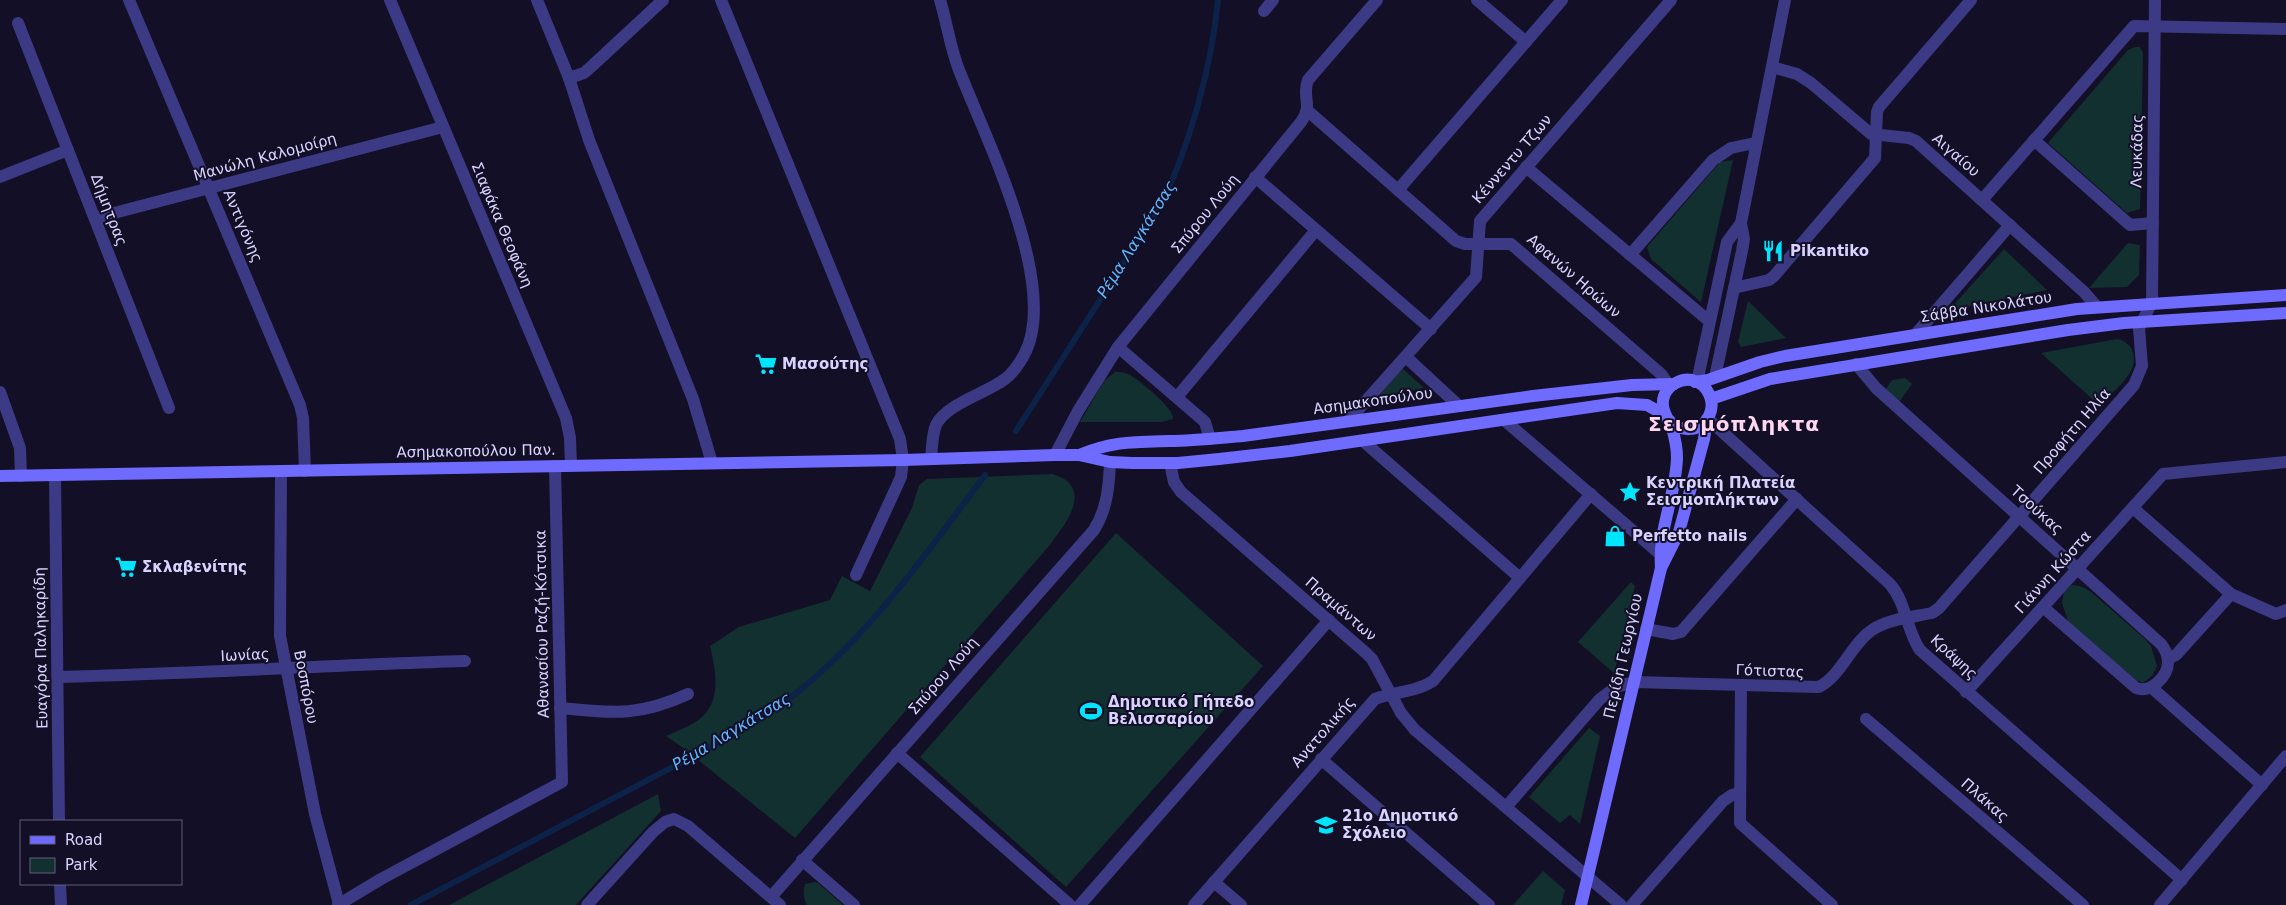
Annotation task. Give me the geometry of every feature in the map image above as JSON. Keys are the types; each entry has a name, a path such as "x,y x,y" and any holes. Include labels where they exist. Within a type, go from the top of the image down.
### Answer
{"street":[{"name":"Αντιγόνης","path":"129,0 210,188 300,406 303,418 305,471"},
{"name":"Σιαφάκα Θεοφάνη","path":"390,0 566,418 570,438 571,466"},
{"path":"537,0 570,78 589,140 693,399 712,463"},
{"path":"570,78 592,66 663,0"},
{"path":"721,0 896,426 904,460 898,485 856,575"},
{"path":"931,459 934,430 939,420 960,404 1000,382 1014,370 1029,344 1034,321 1027,257 1018,220 954,55 940,0"},
{"path":"1264,11 1274,0"},
{"path":"1308,111 1306,89 1308,80 1377,0"},
{"path":"1477,0 1526,42"},
{"path":"1398,190 1562,0"},
{"name":"Κέννεντυ Τζων","path":"1349,420 1476,277 1480,221 1671,0"},
{"path":"1715,377 1743,244 1741,223 1755,143 1785,0"},
{"path":"1734,288 1769,280 1774,276 1875,158 1875,134 1879,107 1971,0"},
{"name":"Λευκάδας","path":"2152,302 2155,0"},
{"name":"Δήμητρας","path":"18,23 169,408"},
{"path":"1982,200 2132,28 2137,26 2154,26 2286,29"},
{"name":"Αιγαίου","path":"1772,67 1797,74 1811,83 1871,134 1909,138 1916,141 2084,292 2097,307"},
{"name":"Σπύρου Λούη","path":"1055,455 1082,404 1118,347 1302,122 1308,111"},
{"name":"Αφανών Ηρώων","path":"1308,111 1456,241 1465,244 1512,244 1671,384"},
{"name":"Μανώλη Καλομοίρη","path":"94,218 443,127"},
{"path":"2034,140 2130,225 2153,223"},
{"path":"1630,254 1713,160 1731,148 1755,143"},
{"path":"0,176 68,150"},
{"path":"1526,167 1709,321"},
{"path":"1255,178 1431,329"},
{"path":"1696,382 1727,242 1741,223"},
{"path":"1916,335 2010,225"},
{"path":"1177,398 1316,230"},
{"name":"Σάββα Νικολάτου","path":"1696,382 1785,356 2097,307 2286,294"},
{"name":"Προφήτη Ηλία","path":"1908,618 1932,613 1939,608 2138,378 2142,371 2143,359 2139,332 2141,322 2152,302"},
{"path":"1660,568 1660,554 1677,459 1675,440 1666,417 1664,398 1671,384 1687,380 1696,382 1708,391 1711,399 1770,379 2068,330 2141,322 2286,313"},
{"path":"1118,347 1205,422 1210,439"},
{"path":"1406,357 1459,406"},
{"name":"Τσούκας","path":"1856,364 1876,388 2160,644 2168,659"},
{"name":"Ασημακοπούλου","path":"1079,455 1101,446 1118,443 1210,439 1632,385 1671,384"},
{"path":"0,392 19,443 21,476"},
{"name":"Περίδη Γεωργίου","path":"1581,905 1660,568 1679,532 1712,407 1711,399"},
{"name":"Ασημακοπούλου","path":"953,458 1079,455 1110,462 1170,463 1246,457 1625,403 1651,406 1675,426 1686,430 1701,425 1708,419"},
{"name":"Κράψης","path":"1708,419 1890,584 1900,599 1914,640 1920,650 2182,880"},
{"path":"1504,420 1660,554"},
{"path":"1363,440 1520,578"},
{"name":"Ασημακοπούλου Παν.","path":"0,476 953,458"},
{"name":"Σπύρου Λούη","path":"776,901 802,860 1094,530 1107,497 1110,462"},
{"name":"Γιάννη Κώστα","path":"1966,692 2164,474 2286,462"},
{"name":"Πραμάντων","path":"1170,463 1174,482 1181,492 1372,659 1389,694 1415,730 1621,905"},
{"name":"Αθανασίου Ραζή-Κότσικα","path":"338,904 562,782 555,466"},
{"name":"Βοσπόρου","path":"281,471 280,636 315,814 338,904"},
{"name":"Ευαγόρα Παληκαρίδη","path":"55,475 60,820"},
{"name":"Ανατολικής","path":"1194,905 1371,702 1389,694 1425,686 1434,681 1591,494"},
{"path":"1646,629 1673,634 1681,632 1797,499"},
{"path":"2133,508 2231,594 2276,614 2286,610"},
{"path":"2043,607 2128,682 2142,690 2152,688 2166,670 2168,659 2176,655 2231,594"},
{"name":"Γότιστας","path":"1634,682 1820,687 1829,681 1870,631 1882,624 1908,618"},
{"path":"1080,905 1329,620"},
{"name":"Ιωνίας","path":"58,677 286,669 339,664 464,661"},
{"path":"1506,807 1600,699 1616,688 1634,682"},
{"path":"1741,686 1740,823 1832,905"},
{"path":"2152,688 2262,785"},
{"path":"560,708 596,712 636,712 688,694"},
{"name":"Πλάκας","path":"1866,720 2083,905"},
{"path":"897,754 1070,905"},
{"path":"2161,904 2286,756"},
{"path":"1321,759 1489,905"},
{"path":"1632,905 1723,801 1732,795 1739,794"},
{"path":"587,905 659,826 671,820 680,820 776,901"},
{"path":"802,860 854,905"},
{"path":"1214,882 1241,905"},
{"path":"60,885 61,905"}],"green space":[{"path":"2140,47 2143,53 2140,209 2127,213 2048,143 2128,50"},
{"path":"1733,160 1701,302 1651,259 1647,247 1720,162"},
{"path":"2128,243 2140,245 2139,275 2127,287 2089,288"},
{"path":"2004,249 2047,290 1949,310"},
{"path":"1748,301 1786,338 1741,347 1738,342"},
{"path":"2117,339 2124,341 2131,348 2134,358 2133,366 2118,388 2099,405 2041,353"},
{"path":"1402,368 1424,388 1379,396"},
{"path":"1115,372 1122,372 1135,378 1168,408 1173,419 1162,422 1080,422 1104,381"},
{"path":"1905,378 1912,384 1897,405 1886,389 1892,380"},
{"path":"1053,474 1067,481 1073,488 1075,497 1073,506 1065,524 1049,546 795,838 666,736 685,728 703,716 713,700 716,683 710,646 739,627 830,600 842,576 870,591 912,508 919,485 927,479"},
{"name":"Δημοτικό Γήπεδο Βελισσαρίου","path":"1116,533 1263,666 1066,887 920,757"},
{"path":"1631,582 1635,586 1614,673 1578,642"},
{"path":"2072,585 2080,586 2090,591 2145,639 2151,646 2157,666 2153,675 2143,683 2136,680 2069,624 2062,603 2064,592"},
{"path":"1589,728 1600,736 1580,824 1570,815 1560,823 1529,797"},
{"path":"658,794 661,811 576,905 449,905"},
{"path":"1543,871 1565,890 1561,905 1513,905"},
{"path":"815,882 843,905 807,905 804,894 805,884"}],"waterway":[{"name":"Ρέμα Λαγκάτσας","path":"1016,431 1159,208 1170,185 1198,107 1205,79 1218,0"},
{"name":"Ρέμα Λαγκάτσας","path":"411,905 724,740 779,707 818,675 870,622 918,565 985,475"}],"place":[{"name":"Pikantiko","path":"1773,251"},
{"name":"Μασούτης","path":"766,364"},
{"name":"Κεντρική Πλατεία Σεισμοπλήκτων","path":"1630,492"},
{"name":"Perfetto nails","path":"1615,536"},
{"name":"Σκλαβενίτης","path":"126,567"},
{"name":"Δημοτικό Γήπεδο Βελισσαρίου","path":"1091,711"},
{"name":"21ο Δημοτικό Σχόλειο","path":"1326,825"}],"district":[{"name":"Σεισμόπληκτα","path":"1734,424"}]}
